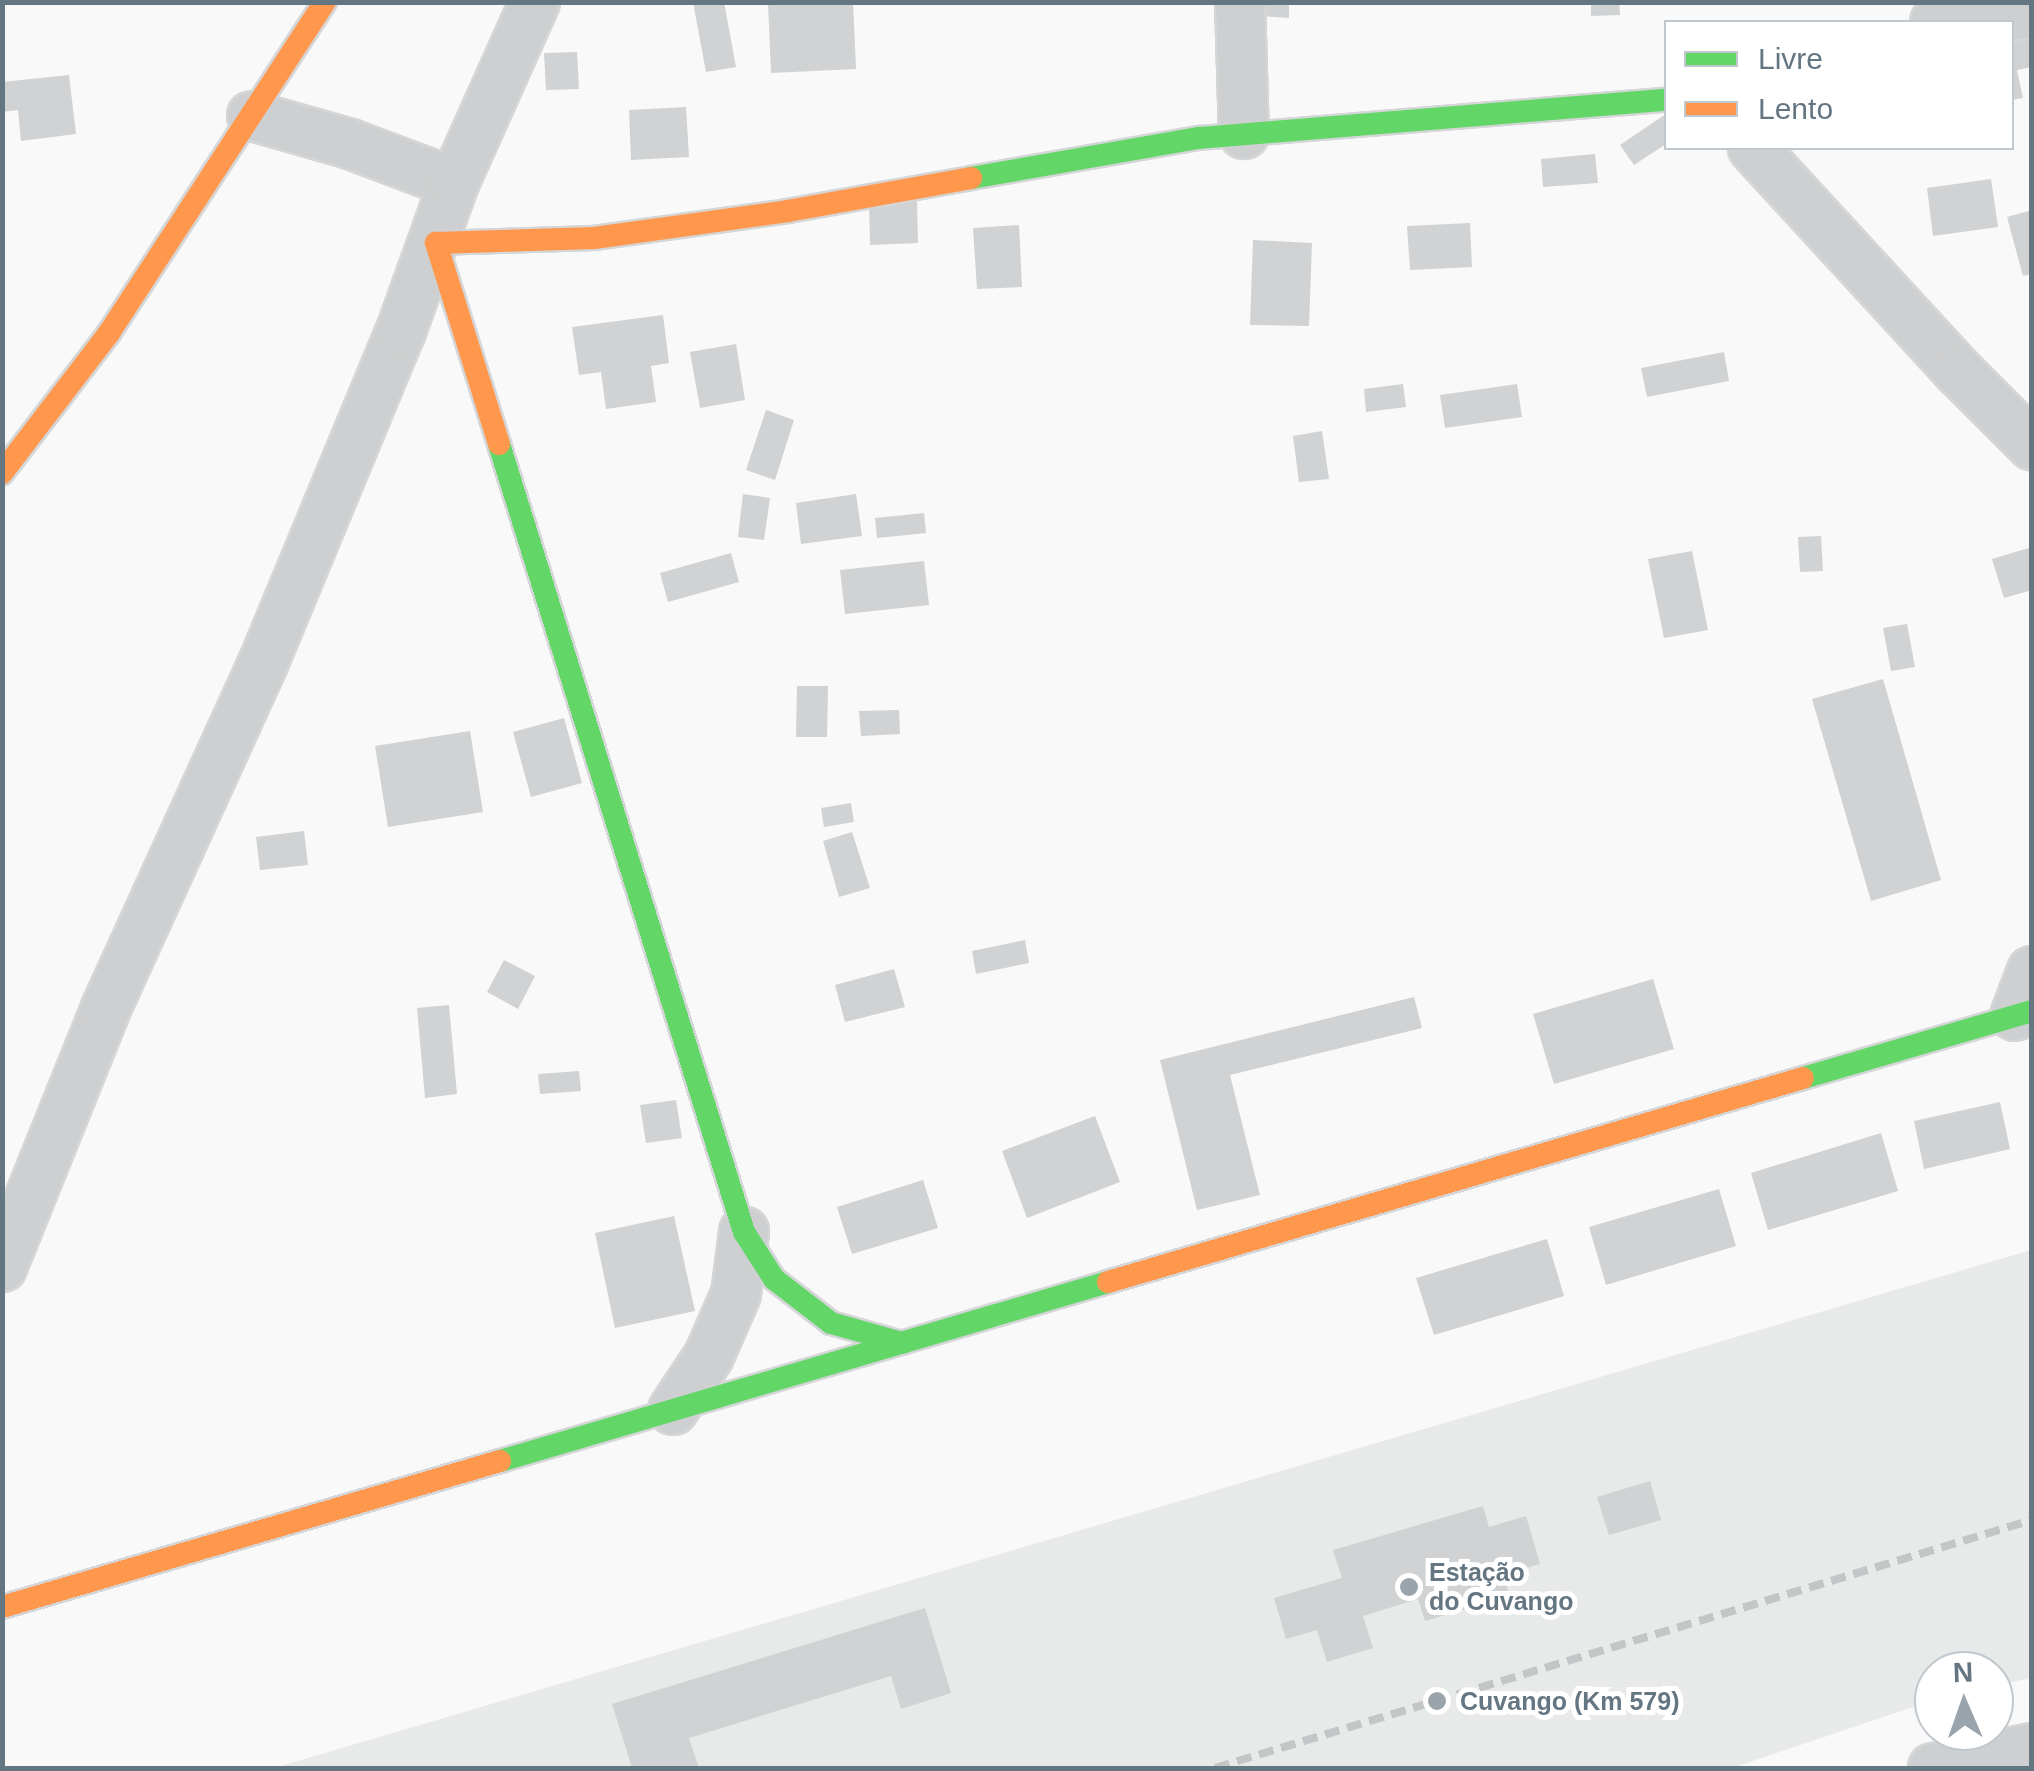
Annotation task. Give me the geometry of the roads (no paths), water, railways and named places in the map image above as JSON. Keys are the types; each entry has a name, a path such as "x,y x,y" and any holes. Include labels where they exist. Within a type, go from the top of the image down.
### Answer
{"street":[{"path":"2,473 109,333 324,2"},
{"path":"2,1268 106,1008 262,666 436,242 454,183 535,2"},
{"path":"1240,2 1244,134"},
{"path":"1942,20 2032,14"},
{"path":"436,242 594,238 788,211 1244,134 1664,100"},
{"path":"252,116 350,144 454,183"},
{"path":"1756,150 1958,371 2032,445"},
{"path":"436,242 744,1232 774,1278 830,1323 902,1343"},
{"path":"2,1606 2023,1013 2032,971"},
{"path":"673,1410 710,1356 736,1294 744,1232"},
{"path":"1933,1768 2032,1748"}],"railway":[{"path":"1215,1768 2032,1520"}],"place":[{"name":"Estação do Cuvango","path":"1409,1587"},
{"name":"Cuvango (Km 579)","path":"1437,1701"}]}
